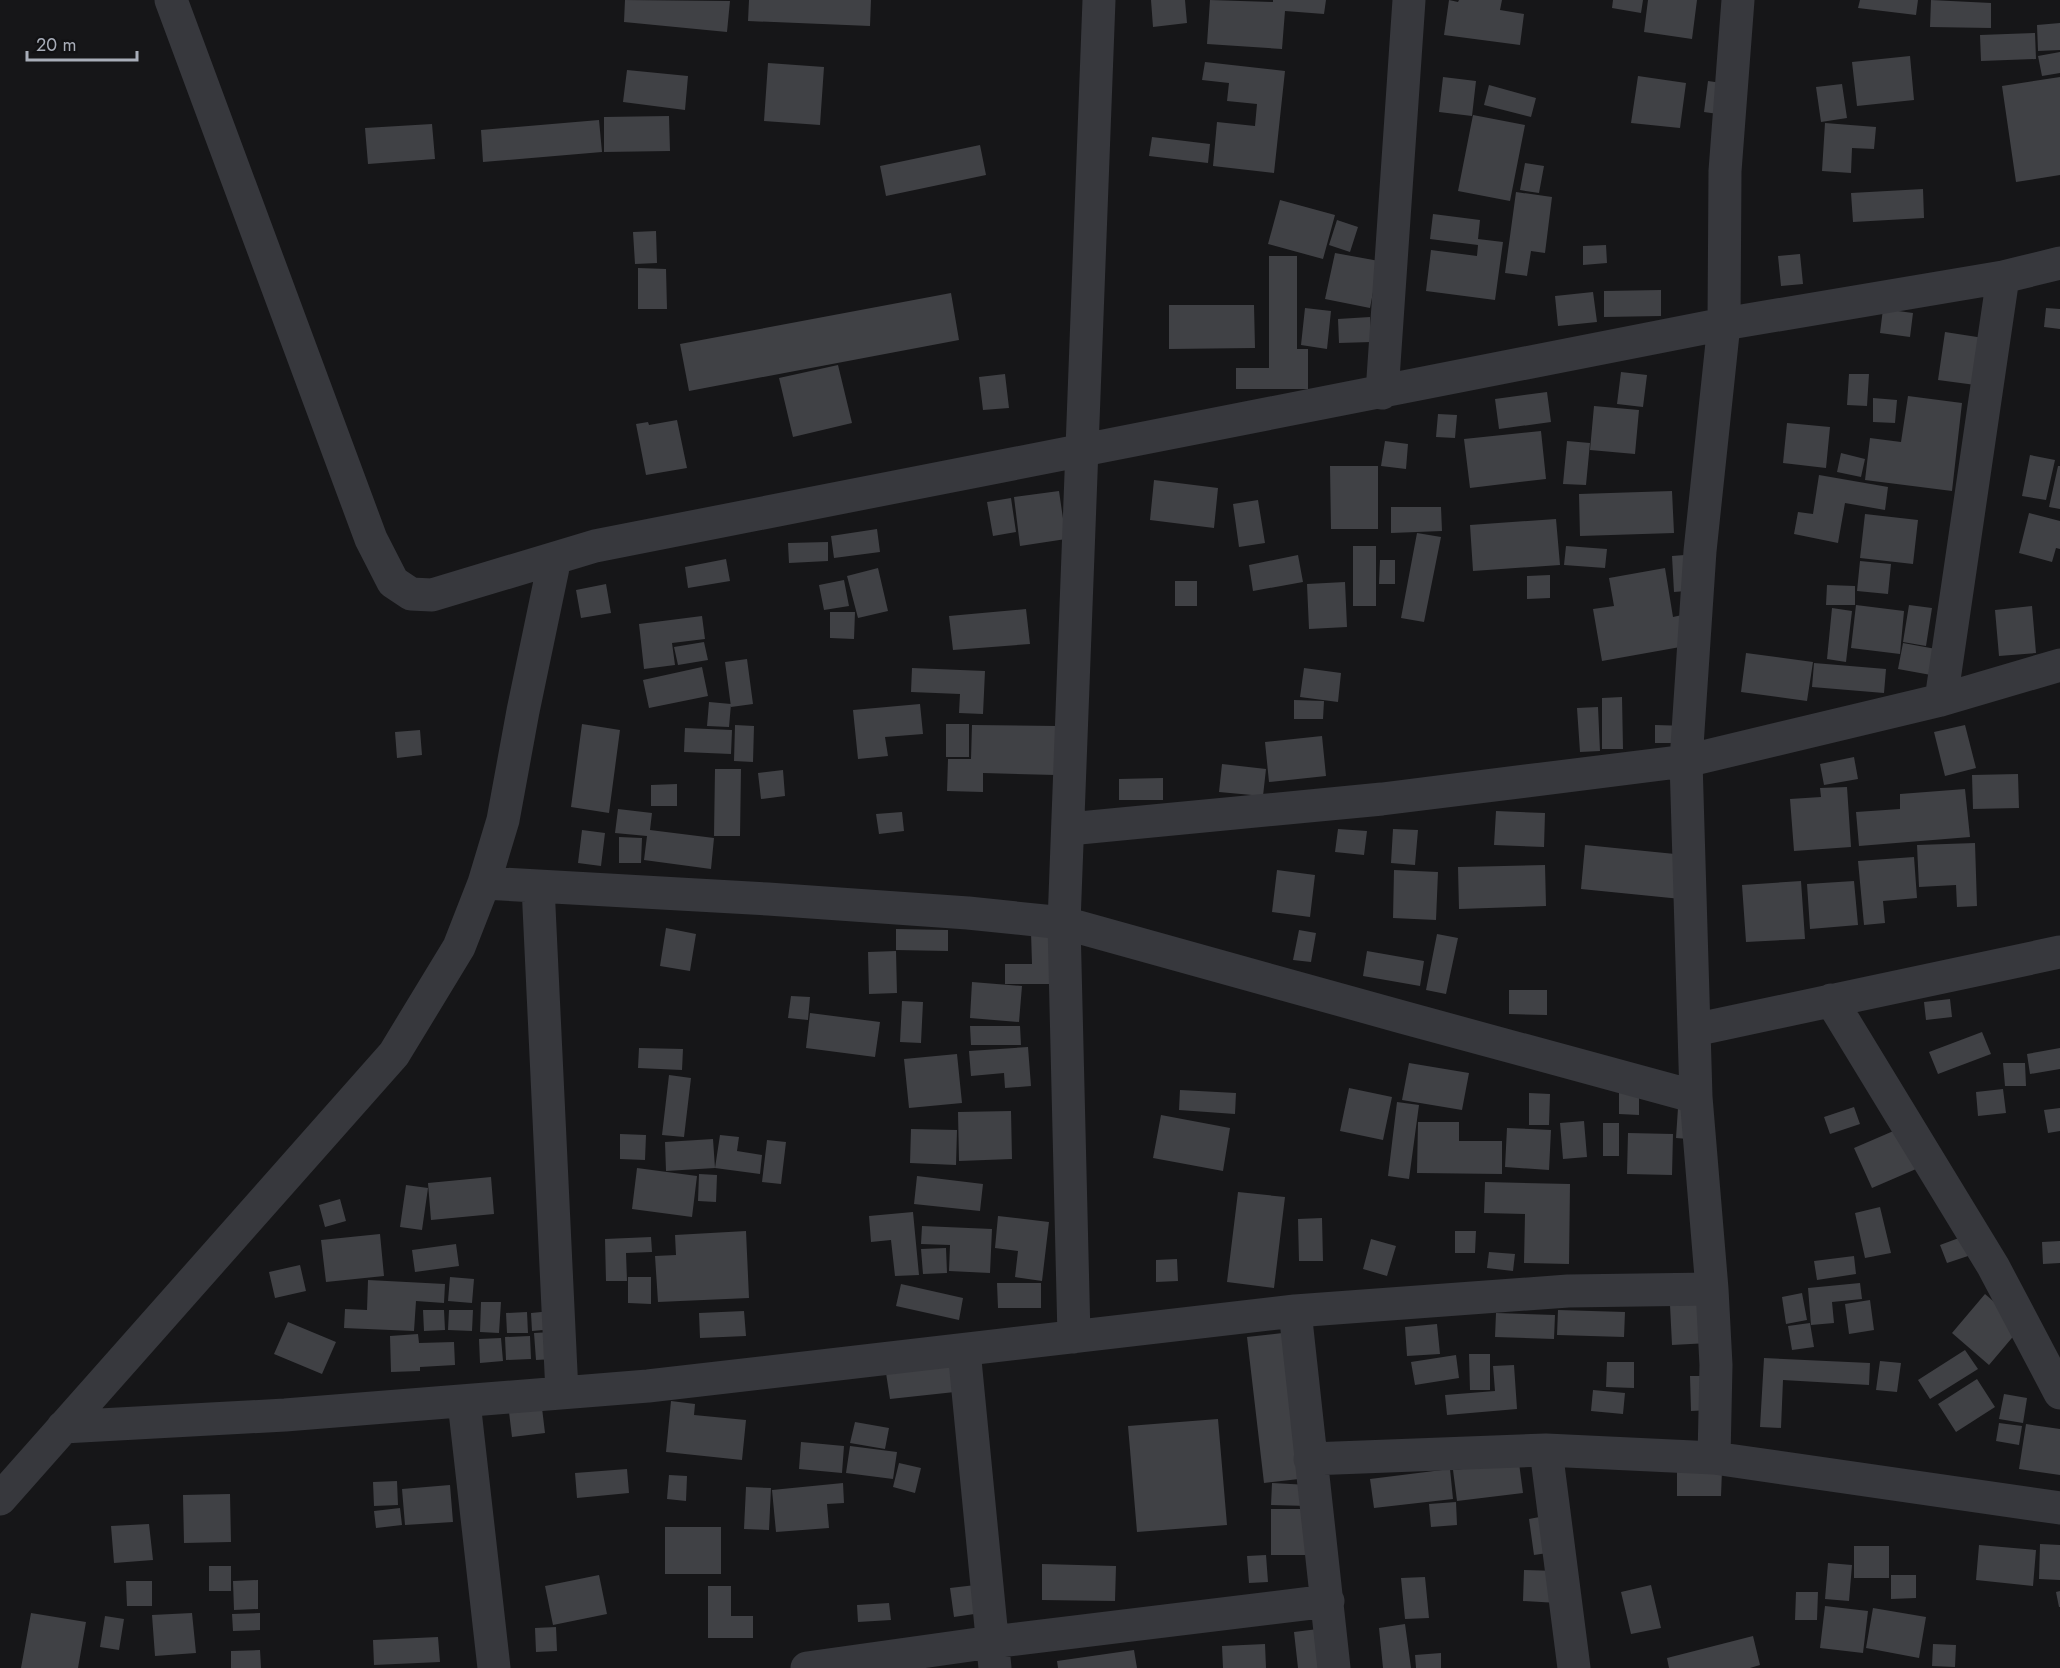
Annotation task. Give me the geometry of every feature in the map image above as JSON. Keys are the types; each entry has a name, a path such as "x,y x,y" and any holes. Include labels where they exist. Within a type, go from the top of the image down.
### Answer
{"street":[{"path":"171,0 371,539 393,582 411,594 432,595 606,544 1724,324 2003,277 2060,263"},
{"path":"1074,1337 1064,923 1099,0"},
{"path":"1382,393 1409,0"},
{"path":"1714,1458 1716,1365 1696,1096 1686,761 1700,551 1724,324 1725,171 1738,0"},
{"path":"1941,700 2003,277"},
{"path":"0,1499 394,1054 459,947 484,883 503,820 522,711 555,558"},
{"path":"1069,829 1382,799 1686,761 1941,700 2060,665"},
{"path":"484,883 768,898 968,913 1064,923 1696,1096"},
{"path":"538,886 562,1393"},
{"path":"1694,1030 2060,952"},
{"path":"1831,1000 1993,1266 2060,1393"},
{"path":"63,1427 273,1416 648,1386 1295,1311 1568,1291 1712,1289"},
{"path":"1295,1311 1334,1668"},
{"path":"964,1350 993,1655"},
{"path":"464,1402 494,1668"},
{"path":"1311,1459 1546,1450 1714,1458 2060,1508"},
{"path":"1546,1450 1574,1668"},
{"path":"807,1668 993,1655 1328,1601"}],"building":[{"path":"625,0 730,1 727,32 624,22"},
{"path":"749,0 871,0 870,26 748,21"},
{"path":"1151,0 1185,0 1187,23 1153,27"},
{"path":"1210,0 1273,2 1273,0 1326,0 1324,14 1285,11 1282,49 1207,44"},
{"path":"1449,0 1458,2 1459,0 1502,0 1500,10 1524,14 1520,45 1444,35"},
{"path":"1613,0 1643,0 1641,13 1612,8"},
{"path":"1648,0 1697,0 1692,39 1644,32"},
{"path":"1860,0 1918,0 1916,15 1858,8"},
{"path":"1931,0 1991,3 1991,28 1930,27"},
{"path":"2060,23 2060,50 2038,51 2037,25"},
{"path":"2035,33 2036,59 1981,61 1980,35"},
{"path":"2060,52 2060,73 2042,76 2038,56"},
{"path":"1910,56 1914,100 1857,106 1852,62"},
{"path":"1205,62 1285,71 1274,173 1213,166 1217,122 1255,126 1257,104 1227,101 1229,83 1202,80"},
{"path":"768,63 824,67 820,125 764,121"},
{"path":"627,70 688,76 685,110 623,102"},
{"path":"1638,76 1686,83 1680,128 1631,123"},
{"path":"1443,77 1476,81 1472,116 1439,112"},
{"path":"2060,77 2060,175 2016,182 2002,86"},
{"path":"1708,81 1736,85 1732,116 1704,112"},
{"path":"1842,84 1847,118 1821,122 1816,87"},
{"path":"1489,85 1536,98 1531,117 1484,105"},
{"path":"1473,115 1525,125 1510,201 1458,191"},
{"path":"669,116 670,151 604,152 604,117"},
{"path":"599,120 602,152 483,162 481,130"},
{"path":"1825,123 1876,127 1874,149 1852,148 1851,173 1822,171"},
{"path":"432,124 435,159 368,164 365,128"},
{"path":"1152,137 1210,144 1208,163 1149,156"},
{"path":"980,145 986,175 886,196 880,166"},
{"path":"1525,163 1544,166 1539,193 1520,190"},
{"path":"1923,189 1924,218 1853,222 1851,193"},
{"path":"1516,192 1552,197 1545,253 1531,251 1527,276 1505,273"},
{"path":"1280,200 1335,215 1323,259 1268,244"},
{"path":"1433,214 1480,220 1478,239 1503,242 1495,300 1426,291 1431,250 1477,256 1478,245 1430,239"},
{"path":"1337,220 1358,227 1350,252 1329,245"},
{"path":"656,231 657,263 635,264 633,232"},
{"path":"1606,245 1607,263 1583,265 1583,246"},
{"path":"1335,253 1379,261 1370,308 1325,299"},
{"path":"1800,254 1803,284 1781,286 1778,256"},
{"path":"1269,256 1297,256 1297,349 1308,349 1308,389 1236,389 1236,368 1269,368"},
{"path":"638,268 666,269 667,309 638,309"},
{"path":"1661,290 1661,316 1604,317 1604,291"},
{"path":"1593,292 1597,322 1558,326 1555,296"},
{"path":"951,293 959,340 689,391 680,344"},
{"path":"1169,305 1254,305 1255,348 1169,349"},
{"path":"1305,308 1331,311 1327,349 1301,345"},
{"path":"2046,308 2060,309 2060,329 2044,327"},
{"path":"1883,309 1913,313 1910,337 1880,333"},
{"path":"1370,317 1371,342 1339,343 1338,319"},
{"path":"1945,332 1990,339 1983,386 1938,380"},
{"path":"838,365 852,423 793,437 779,378"},
{"path":"1621,372 1647,375 1643,407 1617,404"},
{"path":"1005,374 1009,408 983,410 979,377"},
{"path":"1849,374 1869,374 1867,406 1847,405"},
{"path":"1547,392 1551,422 1499,429 1495,399"},
{"path":"1908,396 1962,403 1952,491 1865,480 1870,438 1901,442"},
{"path":"1873,398 1897,400 1895,423 1873,422"},
{"path":"1594,406 1639,410 1635,454 1590,450"},
{"path":"1438,414 1457,415 1455,438 1436,437"},
{"path":"677,420 687,468 646,475 636,424 648,422 649,425"},
{"path":"1787,423 1830,427 1826,468 1783,463"},
{"path":"1541,431 1546,479 1470,488 1464,439"},
{"path":"1385,441 1408,444 1406,469 1381,466"},
{"path":"1567,441 1590,443 1586,485 1563,484"},
{"path":"1841,453 1865,459 1861,477 1837,472"},
{"path":"2030,455 2055,460 2046,500 2022,496"},
{"path":"1330,466 1378,466 1378,529 1331,529"},
{"path":"2058,466 2060,466 2060,509 2049,507"},
{"path":"1819,475 1888,487 1885,510 1845,503 1838,543 1794,534 1798,512 1813,514"},
{"path":"1154,480 1218,488 1214,528 1150,520"},
{"path":"1059,491 1066,539 1020,546 1014,497"},
{"path":"1672,491 1674,533 1580,536 1579,494"},
{"path":"1011,498 1016,532 993,536 987,502"},
{"path":"1258,500 1265,543 1239,547 1233,504"},
{"path":"1391,507 1441,507 1442,531 1391,533"},
{"path":"2029,513 2060,521 2060,549 2056,548 2052,562 2019,553"},
{"path":"1865,514 1918,520 1913,564 1860,558"},
{"path":"1556,519 1560,565 1473,571 1470,525"},
{"path":"877,529 880,552 834,558 831,536"},
{"path":"1417,533 1441,537 1424,622 1401,618"},
{"path":"828,542 828,561 789,563 788,543"},
{"path":"1353,546 1376,546 1376,606 1353,606"},
{"path":"1566,546 1607,549 1605,568 1564,565"},
{"path":"1697,554 1698,590 1674,592 1672,556"},
{"path":"1298,555 1303,582 1253,591 1249,565"},
{"path":"726,559 730,581 688,588 685,567"},
{"path":"1380,560 1395,560 1395,584 1379,584"},
{"path":"1860,561 1891,564 1888,594 1857,591"},
{"path":"878,568 888,611 858,618 847,576"},
{"path":"1665,568 1673,617 1691,613 1697,644 1602,661 1593,609 1614,606 1609,578"},
{"path":"1550,575 1550,598 1527,599 1527,576"},
{"path":"844,580 849,606 824,610 819,585"},
{"path":"1175,581 1197,581 1197,606 1175,606"},
{"path":"1345,582 1347,627 1309,629 1307,584"},
{"path":"606,584 611,613 581,618 576,590"},
{"path":"1827,585 1855,586 1855,605 1826,605"},
{"path":"1856,605 1904,611 1900,654 1851,648"},
{"path":"1909,605 1932,608 1926,646 1903,642"},
{"path":"2032,606 2036,653 1999,656 1995,610"},
{"path":"1832,608 1852,611 1846,662 1827,659"},
{"path":"1026,609 1030,644 953,650 949,616"},
{"path":"830,612 855,612 854,639 830,638"},
{"path":"702,616 705,639 672,643 675,665 644,669 639,624"},
{"path":"704,642 708,660 678,665 674,647"},
{"path":"1903,643 1947,651 1942,677 1898,669"},
{"path":"1746,653 1813,662 1807,701 1741,692"},
{"path":"747,659 753,704 731,707 725,662"},
{"path":"1814,663 1886,669 1884,693 1812,687"},
{"path":"702,667 708,696 649,708 643,680"},
{"path":"912,668 985,671 983,714 959,713 960,694 911,692"},
{"path":"1304,668 1341,673 1338,702 1300,697"},
{"path":"1622,697 1623,749 1602,749 1602,698"},
{"path":"1294,700 1324,701 1323,719 1294,719"},
{"path":"709,702 731,704 729,727 707,726"},
{"path":"920,704 923,734 885,737 888,756 858,759 853,710"},
{"path":"1598,707 1600,751 1580,752 1577,708"},
{"path":"582,724 620,730 609,813 571,807"},
{"path":"946,724 969,724 969,757 946,757"},
{"path":"735,725 754,726 753,762 734,761"},
{"path":"972,725 1057,726 1056,775 983,773 983,792 947,791 948,759 971,759"},
{"path":"1655,725 1688,726 1687,743 1655,743"},
{"path":"1965,725 1976,768 1945,776 1934,732"},
{"path":"685,728 732,730 731,754 684,752"},
{"path":"420,730 422,755 397,758 395,732"},
{"path":"1322,736 1326,776 1269,782 1265,742"},
{"path":"1854,757 1858,779 1824,785 1820,764"},
{"path":"1222,764 1266,769 1263,796 1219,792"},
{"path":"715,769 741,769 740,836 714,836"},
{"path":"783,770 785,796 761,799 758,773"},
{"path":"2018,774 2019,808 1973,809 1972,775"},
{"path":"1163,778 1163,800 1119,800 1119,779"},
{"path":"677,784 677,806 651,806 651,785"},
{"path":"1847,787 1851,847 1794,851 1790,799 1821,797 1820,788"},
{"path":"1965,789 1970,837 1859,846 1856,812 1900,809 1900,794"},
{"path":"618,809 652,813 650,830 714,838 711,869 644,860 647,836 615,833"},
{"path":"1496,811 1545,813 1544,847 1494,845"},
{"path":"902,812 904,831 879,834 876,814"},
{"path":"1338,829 1367,831 1364,855 1335,852"},
{"path":"1393,829 1418,830 1415,865 1391,863"},
{"path":"582,830 605,833 601,866 578,863"},
{"path":"619,837 642,838 641,863 619,863"},
{"path":"1975,843 1977,906 1957,907 1956,885 1919,887 1917,845"},
{"path":"1585,845 1685,855 1681,899 1581,889"},
{"path":"1914,857 1917,898 1883,901 1885,923 1864,925 1858,861"},
{"path":"1545,865 1546,906 1459,909 1458,867"},
{"path":"1277,870 1315,875 1310,917 1272,912"},
{"path":"1394,870 1438,872 1436,920 1393,918"},
{"path":"1801,881 1805,939 1746,942 1742,885"},
{"path":"1854,881 1858,925 1810,929 1807,884"},
{"path":"666,928 696,934 690,971 660,966"},
{"path":"896,929 948,930 948,951 896,950"},
{"path":"1299,930 1316,933 1311,962 1293,960"},
{"path":"1031,932 1052,932 1053,984 1005,984 1005,964 1032,964"},
{"path":"1437,934 1458,938 1446,994 1426,990"},
{"path":"896,951 897,993 869,994 868,952"},
{"path":"1367,951 1424,961 1420,986 1363,976"},
{"path":"972,982 1022,986 1019,1022 970,1018"},
{"path":"1509,990 1547,990 1547,1015 1509,1014"},
{"path":"791,996 810,997 808,1020 788,1018"},
{"path":"1950,999 1952,1017 1926,1020 1924,1002"},
{"path":"902,1001 923,1002 921,1043 900,1042"},
{"path":"810,1013 880,1022 875,1057 806,1048"},
{"path":"970,1026 1020,1026 1021,1045 971,1045"},
{"path":"1982,1032 1991,1054 1938,1074 1929,1052"},
{"path":"1028,1047 1031,1086 1005,1088 1004,1073 971,1076 969,1051"},
{"path":"639,1048 683,1049 682,1070 638,1068"},
{"path":"2060,1048 2060,1069 2030,1074 2027,1054"},
{"path":"957,1054 962,1103 909,1108 904,1059"},
{"path":"1409,1063 1469,1073 1462,1110 1402,1100"},
{"path":"2003,1063 2025,1063 2026,1086 2005,1086"},
{"path":"669,1075 691,1078 684,1137 662,1135"},
{"path":"1349,1088 1392,1097 1383,1140 1340,1131"},
{"path":"2003,1089 2006,1113 1978,1116 1976,1092"},
{"path":"1180,1090 1236,1093 1235,1114 1179,1110"},
{"path":"1619,1092 1639,1092 1639,1115 1619,1114"},
{"path":"1529,1093 1550,1094 1549,1125 1529,1125"},
{"path":"1397,1102 1419,1105 1409,1179 1388,1176"},
{"path":"1854,1107 1860,1124 1830,1134 1824,1117"},
{"path":"1678,1108 1703,1111 1701,1140 1676,1138"},
{"path":"2060,1108 2060,1131 2048,1133 2044,1110"},
{"path":"1011,1111 1012,1159 959,1161 958,1112"},
{"path":"1161,1115 1230,1128 1223,1171 1153,1158"},
{"path":"1584,1121 1587,1157 1563,1159 1560,1123"},
{"path":"1418,1122 1459,1122 1459,1141 1502,1141 1502,1174 1417,1173"},
{"path":"1603,1123 1619,1123 1619,1156 1603,1156"},
{"path":"1905,1126 1923,1166 1872,1188 1854,1148"},
{"path":"1507,1128 1551,1130 1549,1170 1505,1167"},
{"path":"911,1129 957,1130 956,1165 910,1163"},
{"path":"1628,1133 1673,1134 1672,1175 1627,1174"},
{"path":"620,1134 646,1135 645,1160 620,1159"},
{"path":"720,1135 739,1137 737,1151 762,1155 760,1174 715,1168"},
{"path":"713,1139 715,1168 666,1171 665,1142"},
{"path":"767,1140 786,1142 781,1184 762,1182"},
{"path":"637,1168 697,1176 692,1217 632,1209"},
{"path":"699,1174 717,1175 716,1202 698,1201"},
{"path":"917,1176 983,1184 980,1211 914,1204"},
{"path":"491,1177 494,1214 431,1220 428,1183"},
{"path":"1485,1182 1570,1184 1569,1264 1524,1263 1525,1214 1484,1213"},
{"path":"406,1185 428,1188 422,1230 400,1227"},
{"path":"1238,1192 1285,1197 1274,1288 1227,1282"},
{"path":"340,1199 346,1221 325,1227 319,1205"},
{"path":"1880,1207 1891,1253 1865,1258 1855,1213"},
{"path":"913,1212 919,1275 895,1276 891,1240 871,1242 869,1216"},
{"path":"998,1216 1049,1222 1042,1281 1015,1277 1018,1251 995,1248"},
{"path":"1322,1218 1323,1261 1299,1261 1298,1219"},
{"path":"922,1226 992,1229 990,1273 949,1271 950,1245 921,1244"},
{"path":"746,1231 749,1298 658,1302 655,1256 676,1255 675,1235"},
{"path":"1455,1231 1476,1231 1475,1253 1455,1253"},
{"path":"380,1234 384,1276 326,1282 321,1240"},
{"path":"1967,1235 1974,1254 1947,1263 1940,1245"},
{"path":"651,1237 652,1252 626,1253 627,1281 606,1281 605,1239"},
{"path":"1371,1239 1396,1246 1387,1276 1363,1269"},
{"path":"2060,1241 2060,1263 2043,1264 2042,1242"},
{"path":"456,1244 459,1266 415,1272 412,1250"},
{"path":"946,1248 947,1273 923,1274 921,1249"},
{"path":"1489,1252 1515,1254 1513,1271 1487,1268"},
{"path":"1854,1256 1856,1274 1817,1280 1814,1261"},
{"path":"1177,1259 1178,1281 1156,1282 1156,1260"},
{"path":"300,1265 306,1291 275,1298 269,1272"},
{"path":"450,1277 474,1279 472,1303 448,1301"},
{"path":"628,1277 651,1277 651,1304 628,1303"},
{"path":"368,1280 445,1284 444,1303 416,1301 414,1331 344,1328 345,1309 367,1310"},
{"path":"997,1283 1041,1283 1041,1308 998,1308"},
{"path":"1860,1283 1862,1299 1832,1302 1834,1323 1811,1325 1808,1288"},
{"path":"901,1284 963,1298 959,1320 896,1306"},
{"path":"1802,1293 1807,1320 1786,1324 1782,1297"},
{"path":"1985,1294 2022,1326 1989,1365 1952,1333"},
{"path":"1870,1300 1874,1330 1849,1334 1845,1304"},
{"path":"481,1302 501,1302 499,1333 480,1332"},
{"path":"1707,1303 1709,1343 1672,1345 1670,1305"},
{"path":"423,1310 444,1310 445,1330 424,1331"},
{"path":"449,1310 473,1310 472,1331 448,1330"},
{"path":"1558,1310 1625,1312 1624,1337 1557,1335"},
{"path":"552,1311 554,1329 532,1331 531,1313"},
{"path":"744,1311 746,1336 700,1338 699,1313"},
{"path":"527,1312 528,1333 507,1333 506,1313"},
{"path":"1496,1313 1555,1315 1554,1339 1495,1337"},
{"path":"288,1322 336,1342 322,1374 274,1354"},
{"path":"1810,1323 1814,1347 1792,1350 1788,1326"},
{"path":"1437,1324 1440,1354 1407,1356 1405,1327"},
{"path":"552,1332 554,1359 536,1360 534,1333"},
{"path":"1291,1332 1308,1478 1264,1483 1247,1337"},
{"path":"418,1334 419,1343 454,1342 455,1365 420,1367 420,1371 391,1372 390,1336"},
{"path":"530,1336 531,1359 506,1360 505,1337"},
{"path":"501,1338 503,1361 480,1363 479,1339"},
{"path":"1965,1350 1978,1369 1930,1399 1918,1380"},
{"path":"1469,1354 1490,1354 1490,1390 1470,1390"},
{"path":"1456,1355 1459,1378 1415,1385 1411,1362"},
{"path":"1764,1358 1870,1363 1869,1385 1783,1380 1781,1428 1760,1427"},
{"path":"1880,1361 1901,1363 1897,1392 1876,1390"},
{"path":"1607,1362 1634,1362 1634,1388 1606,1387"},
{"path":"961,1364 964,1391 890,1399 886,1373"},
{"path":"1514,1365 1517,1409 1447,1415 1445,1395 1495,1391 1493,1366"},
{"path":"1690,1376 1711,1376 1711,1410 1691,1411"},
{"path":"1977,1379 1995,1407 1956,1432 1938,1404"},
{"path":"1593,1390 1625,1393 1623,1414 1591,1411"},
{"path":"2004,1394 2027,1398 2023,1423 1999,1419"},
{"path":"671,1401 695,1404 694,1415 746,1420 742,1460 666,1452"},
{"path":"542,1408 545,1433 512,1437 509,1412"},
{"path":"1218,1419 1227,1525 1137,1532 1128,1426"},
{"path":"855,1422 889,1428 885,1449 850,1443"},
{"path":"1999,1423 2022,1426 2019,1445 1996,1441"},
{"path":"2026,1424 2060,1429 2060,1475 2019,1469"},
{"path":"801,1442 844,1446 842,1473 799,1469"},
{"path":"850,1446 897,1452 893,1479 846,1473"},
{"path":"899,1463 921,1468 915,1493 893,1487"},
{"path":"1519,1463 1523,1493 1457,1501 1453,1470"},
{"path":"627,1469 629,1493 577,1498 575,1473"},
{"path":"1450,1469 1453,1499 1374,1508 1370,1479"},
{"path":"1677,1469 1722,1470 1721,1496 1677,1496"},
{"path":"669,1475 687,1476 686,1501 667,1499"},
{"path":"397,1481 398,1505 374,1506 373,1482"},
{"path":"843,1483 844,1503 827,1504 829,1528 776,1532 772,1490"},
{"path":"1272,1483 1309,1485 1308,1506 1271,1505"},
{"path":"450,1485 453,1522 405,1525 402,1489"},
{"path":"746,1487 771,1488 769,1530 744,1529"},
{"path":"230,1494 231,1542 184,1543 183,1495"},
{"path":"1456,1502 1457,1525 1431,1527 1429,1504"},
{"path":"400,1508 402,1525 376,1528 374,1511"},
{"path":"1271,1509 1313,1509 1313,1555 1271,1555"},
{"path":"1555,1514 1561,1551 1534,1555 1529,1519"},
{"path":"149,1524 153,1560 114,1563 111,1526"},
{"path":"665,1527 721,1527 721,1574 665,1574"},
{"path":"2040,1544 2060,1545 2060,1580 2039,1579"},
{"path":"1979,1545 2036,1550 2033,1586 1976,1580"},
{"path":"1854,1546 1889,1546 1889,1578 1854,1578"},
{"path":"1266,1555 1268,1582 1249,1583 1247,1556"},
{"path":"1828,1563 1852,1565 1849,1601 1825,1599"},
{"path":"1042,1564 1116,1566 1115,1601 1042,1600"},
{"path":"209,1566 231,1566 231,1591 209,1591"},
{"path":"1524,1570 1559,1571 1558,1603 1523,1601"},
{"path":"599,1575 607,1614 553,1625 545,1586"},
{"path":"1891,1575 1916,1575 1916,1598 1891,1599"},
{"path":"1425,1577 1429,1618 1405,1619 1401,1578"},
{"path":"258,1580 258,1609 234,1610 233,1581"},
{"path":"126,1581 152,1581 152,1606 127,1606"},
{"path":"984,1584 988,1612 954,1617 950,1588"},
{"path":"1651,1585 1661,1628 1631,1634 1621,1592"},
{"path":"708,1586 731,1586 731,1616 753,1616 753,1638 708,1638"},
{"path":"2060,1591 2060,1607 2059,1607 2056,1592"},
{"path":"1796,1592 1818,1592 1817,1620 1795,1620"},
{"path":"889,1603 891,1620 858,1622 857,1605"},
{"path":"1825,1606 1868,1611 1863,1653 1820,1648"},
{"path":"1873,1608 1926,1617 1919,1658 1866,1648"},
{"path":"31,1613 86,1622 78,1668 21,1668"},
{"path":"192,1613 196,1653 155,1656 152,1615"},
{"path":"260,1613 260,1630 233,1631 232,1614"},
{"path":"105,1616 124,1619 119,1650 100,1647"},
{"path":"1405,1624 1411,1668 1383,1668 1379,1628"},
{"path":"556,1627 557,1651 536,1652 535,1628"},
{"path":"1326,1628 1330,1668 1298,1668 1294,1632"},
{"path":"1753,1636 1760,1665 1750,1668 1669,1668 1667,1658"},
{"path":"438,1637 440,1662 374,1665 373,1640"},
{"path":"1265,1644 1266,1668 1223,1668 1222,1646"},
{"path":"1933,1644 1956,1645 1955,1667 1932,1666"},
{"path":"260,1650 261,1668 231,1668 231,1651"},
{"path":"1134,1650 1137,1668 1058,1668 1057,1661"},
{"path":"1441,1653 1441,1668 1416,1668 1415,1655"}]}
